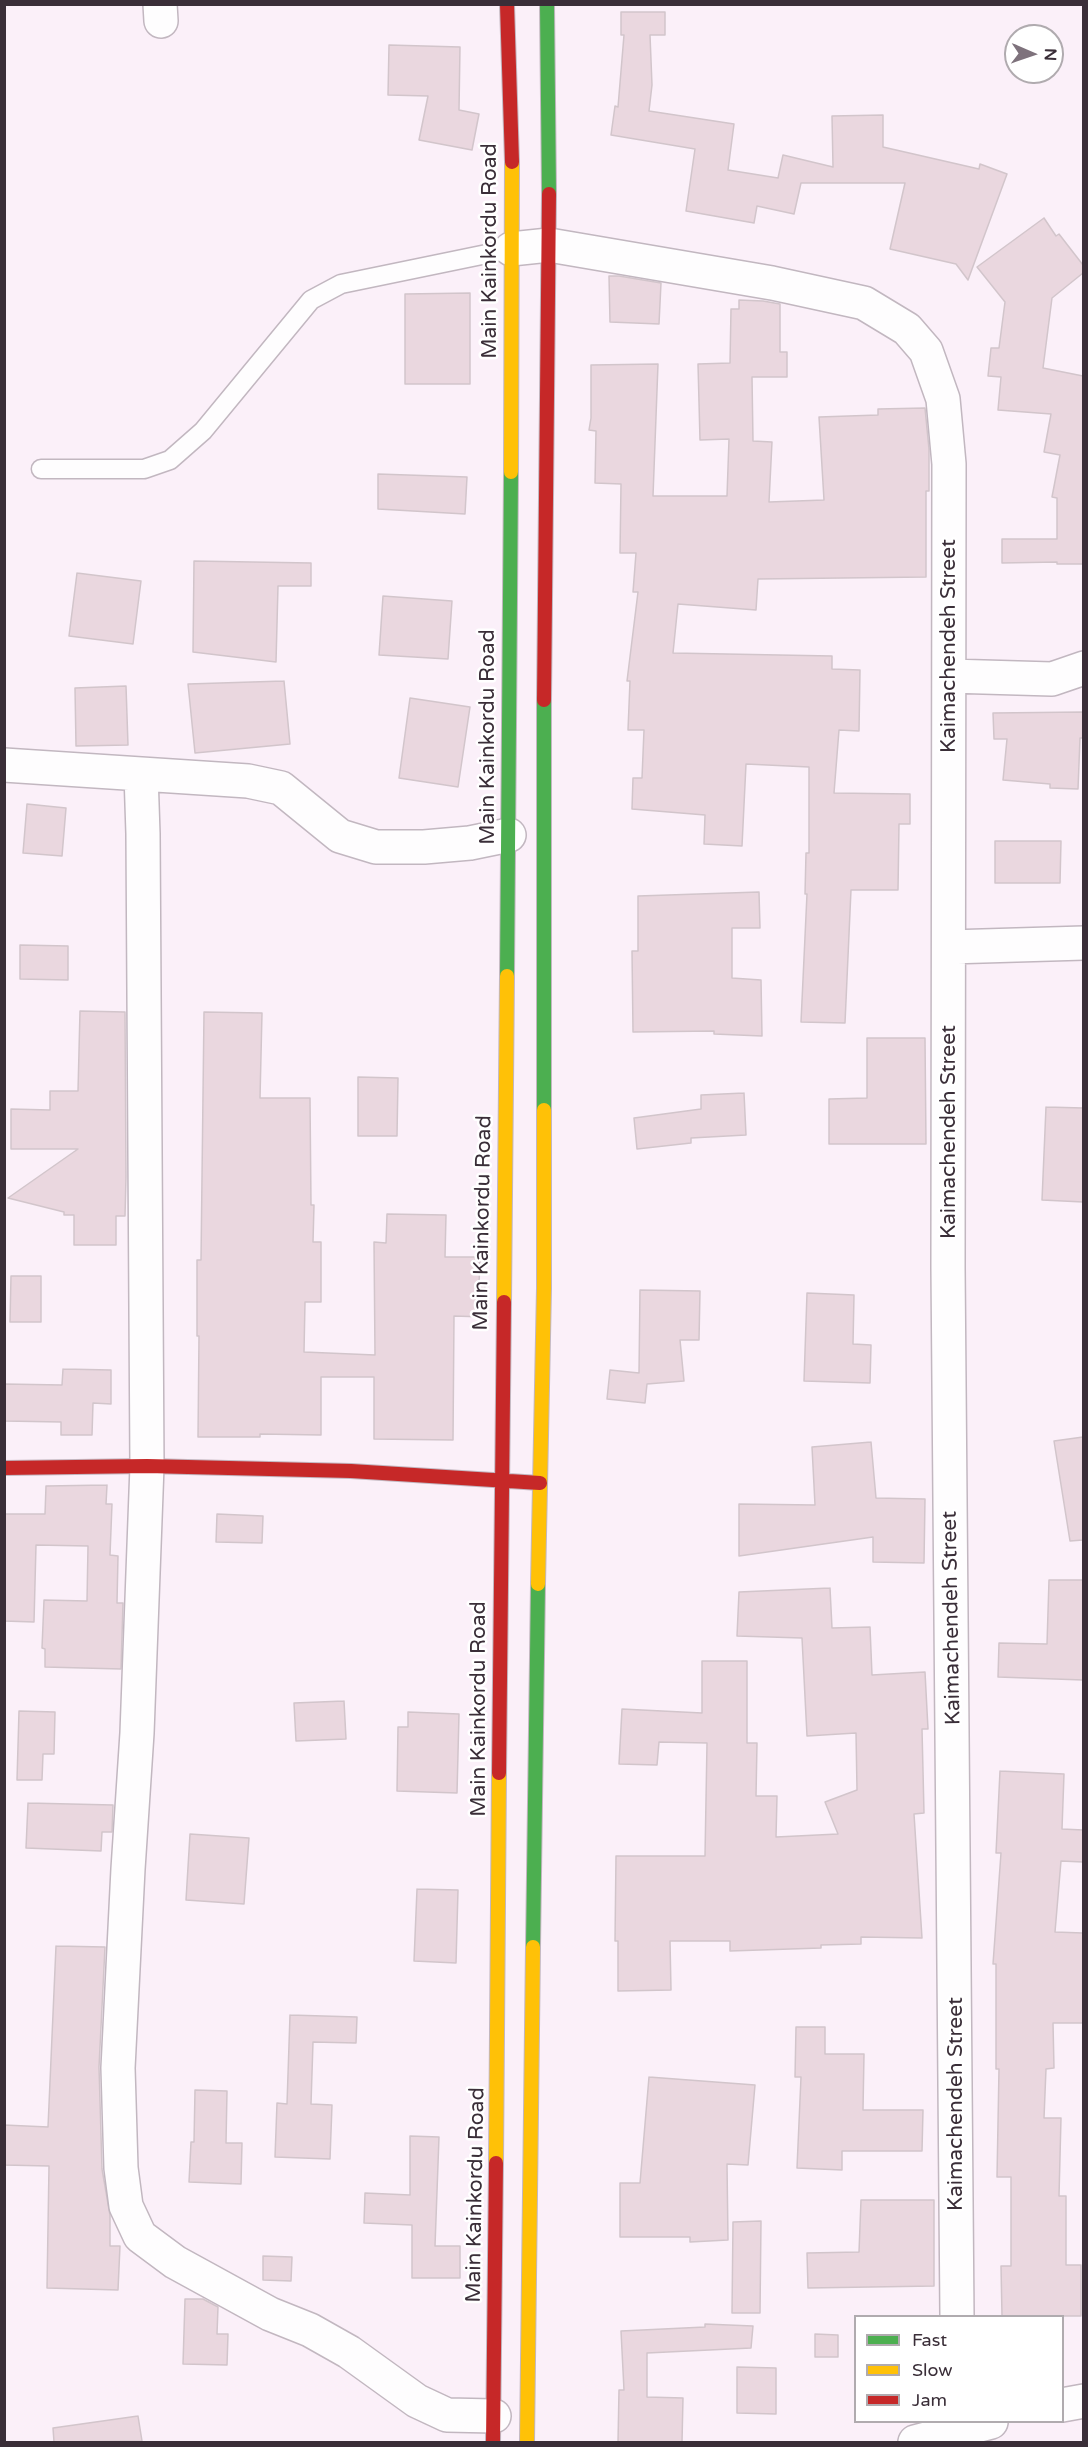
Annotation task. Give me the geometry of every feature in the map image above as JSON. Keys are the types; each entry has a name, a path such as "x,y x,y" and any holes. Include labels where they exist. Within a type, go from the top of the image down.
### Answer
{"main road":[{"name":"Main Kainkordu Road","path":"494,2429 514,2110 501,1480 516,1046 509,835 520,545 511,249 512,135 507,4"},
{"path":"526,2442 514,2110 535,1729 540,1483 539,1181 544,1046 543,841 548,546 548,4"},
{"path":"520,545 548,546"},
{"path":"516,1046 544,1046"},
{"path":"4,1468 147,1466 351,1471 540,1483"}],"street":[{"name":"Kaimachendeh Street","path":"511,249 549,245 772,283 864,303 907,329 926,351 943,399 950,464 948,1267 957,2315"},
{"path":"949,676 1052,679 1083,668"},
{"path":"4,765 248,781 281,788 340,836 376,847 424,847 470,843 509,835"},
{"path":"141,774 147,1466 137,1733 118,2068 121,2168 126,2206 140,2236 175,2262 270,2314 310,2330 349,2352 417,2401 447,2415 494,2429"},
{"path":"948,947 1083,943"},
{"path":"1064,2405 1083,2401"},
{"path":"915,2442 984,2423"}],"lane":[{"path":"41,470 144,469 170,460 203,431 311,300 341,284 511,249"}],"building":[{"path":"621,12 665,12 665,35 650,35 652,85 649,111 734,124 728,170 778,178 783,155 833,167 832,116 883,115 883,147 979,169 980,164 1007,174 968,280 956,264 890,249 905,183 801,183 794,214 757,206 754,223 686,211 695,149 611,135 615,106 618,107 624,35 621,35"},
{"path":"389,45 460,47 459,110 479,114 472,150 419,140 428,96 388,95"},
{"path":"1044,218 1056,236 1059,234 1083,265 1083,273 1052,298 1043,368 1083,376 1083,564 1002,563 1002,539 1057,539 1057,498 1052,497 1060,455 1044,452 1051,414 998,410 1001,377 988,376 991,348 999,348 1005,302 977,267"},
{"path":"609,276 661,283 659,324 610,322"},
{"path":"470,293 470,384 405,384 405,294"},
{"path":"739,300 780,304 780,352 787,352 787,377 752,377 753,441 772,442 769,502 824,500 819,417 878,415 878,409 925,408 929,449 929,491 926,491 926,577 758,579 756,610 678,604 673,653 832,656 832,669 860,670 859,731 839,730 834,793 910,794 910,824 899,824 898,890 851,890 845,1023 801,1022 807,894 805,894 806,853 809,853 809,767 746,764 742,846 704,844 705,815 632,809 633,778 642,778 644,730 628,730 630,681 627,681 638,592 633,592 636,553 620,553 621,484 595,483 596,431 589,430 591,365 658,364 653,496 727,496 729,439 700,440 698,364 730,363 731,309 739,309"},
{"path":"378,474 467,477 465,514 378,509"},
{"path":"194,561 311,563 311,586 278,586 276,662 193,652"},
{"path":"77,573 141,581 133,644 69,636"},
{"path":"383,596 452,601 448,659 379,655"},
{"path":"284,681 290,744 195,753 188,684"},
{"path":"126,686 128,745 76,746 75,688"},
{"path":"410,698 470,707 458,787 399,778"},
{"path":"1083,712 1078,789 1050,788 1050,784 1003,780 1007,739 994,739 993,713"},
{"path":"27,804 66,808 62,856 23,853"},
{"path":"995,841 1061,841 1060,883 995,883"},
{"path":"759,892 760,928 732,928 732,978 761,980 762,1036 714,1034 714,1031 633,1032 632,951 638,951 638,896"},
{"path":"20,945 68,946 68,980 20,979"},
{"path":"80,1011 125,1012 125,1216 116,1216 116,1245 74,1245 74,1215 64,1215 64,1212 8,1198 78,1149 11,1149 11,1109 50,1110 50,1091 78,1091"},
{"path":"204,1012 262,1013 260,1098 310,1098 311,1205 314,1205 313,1242 321,1242 321,1302 305,1302 304,1352 375,1355 374,1242 386,1243 387,1214 446,1215 445,1257 480,1257 479,1285 485,1285 484,1317 454,1316 453,1440 374,1439 374,1377 321,1377 321,1435 260,1434 260,1437 198,1437 197,1260 201,1260"},
{"path":"867,1038 925,1038 926,1144 829,1144 829,1099 867,1098"},
{"path":"358,1077 398,1078 397,1136 358,1136"},
{"path":"744,1093 746,1135 691,1138 691,1143 637,1149 634,1118 701,1109 701,1095"},
{"path":"1046,1107 1083,1108 1083,1202 1042,1200"},
{"path":"11,1276 41,1276 41,1322 10,1322"},
{"path":"640,1290 700,1291 699,1340 680,1340 684,1381 647,1384 645,1403 607,1399 610,1370 639,1373"},
{"path":"807,1293 854,1295 853,1344 871,1345 870,1383 804,1381"},
{"path":"63,1369 111,1370 111,1404 93,1403 92,1435 61,1435 61,1422 4,1421 4,1384 62,1385"},
{"path":"1083,1437 1083,1540 1070,1541 1054,1441"},
{"path":"871,1442 876,1498 925,1499 924,1563 873,1562 873,1537 739,1556 739,1504 815,1505 812,1447"},
{"path":"107,1485 106,1504 112,1504 110,1555 118,1556 117,1603 123,1603 121,1669 45,1667 45,1649 42,1648 44,1600 87,1601 88,1546 36,1545 34,1622 4,1621 4,1514 45,1514 46,1486"},
{"path":"217,1514 263,1516 262,1543 216,1542"},
{"path":"1049,1580 1083,1580 1083,1680 998,1677 999,1643 1047,1644"},
{"path":"830,1588 832,1628 870,1627 872,1675 925,1672 928,1729 922,1729 924,1813 914,1814 922,1938 861,1937 861,1944 821,1945 821,1948 730,1951 730,1941 670,1941 671,1990 618,1991 618,1941 615,1941 616,1856 705,1856 707,1743 659,1742 657,1765 619,1764 622,1709 702,1713 702,1661 747,1661 747,1743 757,1743 756,1796 777,1796 776,1837 838,1834 825,1802 857,1790 856,1733 807,1736 802,1638 737,1636 739,1592"},
{"path":"344,1701 346,1739 296,1741 294,1703"},
{"path":"19,1711 55,1712 54,1754 43,1754 42,1780 17,1780"},
{"path":"408,1712 459,1714 457,1793 397,1791 398,1727 408,1727"},
{"path":"1000,1771 1064,1774 1062,1829 1083,1830 1083,1862 1061,1861 1055,1932 1083,1933 1083,2023 1053,2023 1054,2068 1046,2069 1044,2118 1061,2118 1059,2196 1066,2196 1066,2265 1081,2265 1081,2316 1002,2315 1001,2266 1011,2266 1011,2177 997,2177 999,2069 996,2069 996,1964 993,1964 1001,1853 996,1853"},
{"path":"28,1803 113,1805 112,1832 102,1832 101,1851 26,1848"},
{"path":"190,1834 249,1838 244,1904 186,1900"},
{"path":"417,1889 458,1890 456,1963 414,1961"},
{"path":"56,1946 105,1947 99,2067 102,2169 110,2215 110,2246 120,2246 118,2290 47,2288 49,2166 4,2165 4,2125 48,2127"},
{"path":"290,2015 357,2017 356,2043 313,2042 311,2104 332,2105 330,2159 275,2157 277,2103 287,2104"},
{"path":"796,2027 825,2027 825,2054 864,2054 863,2110 923,2110 922,2151 842,2151 842,2170 797,2168 801,2077 795,2077"},
{"path":"649,2077 755,2085 748,2165 727,2164 728,2240 690,2242 690,2237 620,2237 620,2183 640,2183"},
{"path":"195,2090 227,2091 226,2143 242,2143 241,2184 189,2182 191,2142 194,2142"},
{"path":"410,2136 439,2137 435,2246 460,2246 460,2278 412,2278 412,2225 364,2223 365,2193 410,2195"},
{"path":"861,2200 934,2200 934,2286 808,2288 807,2253 859,2252"},
{"path":"761,2221 760,2313 732,2313 733,2222"},
{"path":"263,2256 292,2257 291,2281 263,2280"},
{"path":"185,2299 203,2299 218,2307 217,2334 228,2334 227,2365 183,2364"},
{"path":"705,2324 753,2326 751,2348 647,2353 647,2397 683,2398 682,2442 618,2442 619,2390 624,2390 621,2331 705,2327"},
{"path":"815,2334 838,2335 838,2357 815,2357"},
{"path":"737,2367 776,2368 776,2414 737,2413"},
{"path":"138,2416 142,2441 54,2442 53,2428"}],"traffic: fast":[{"path":"547,4 549,194"},
{"path":"507,976 511,472"},
{"path":"544,700 544,1110"},
{"path":"533,1947 538,1584"}],"traffic: slow":[{"path":"511,472 512,162"},
{"path":"504,1302 507,976"},
{"path":"538,1584 544,1288 544,1110"},
{"path":"496,2163 499,1773"},
{"path":"527,2442 533,1947"}],"traffic: jam":[{"path":"507,4 512,162"},
{"path":"544,700 549,194"},
{"path":"499,1773 504,1302"},
{"path":"4,1468 147,1466 351,1471 540,1483"},
{"path":"493,2442 496,2163"}]}
